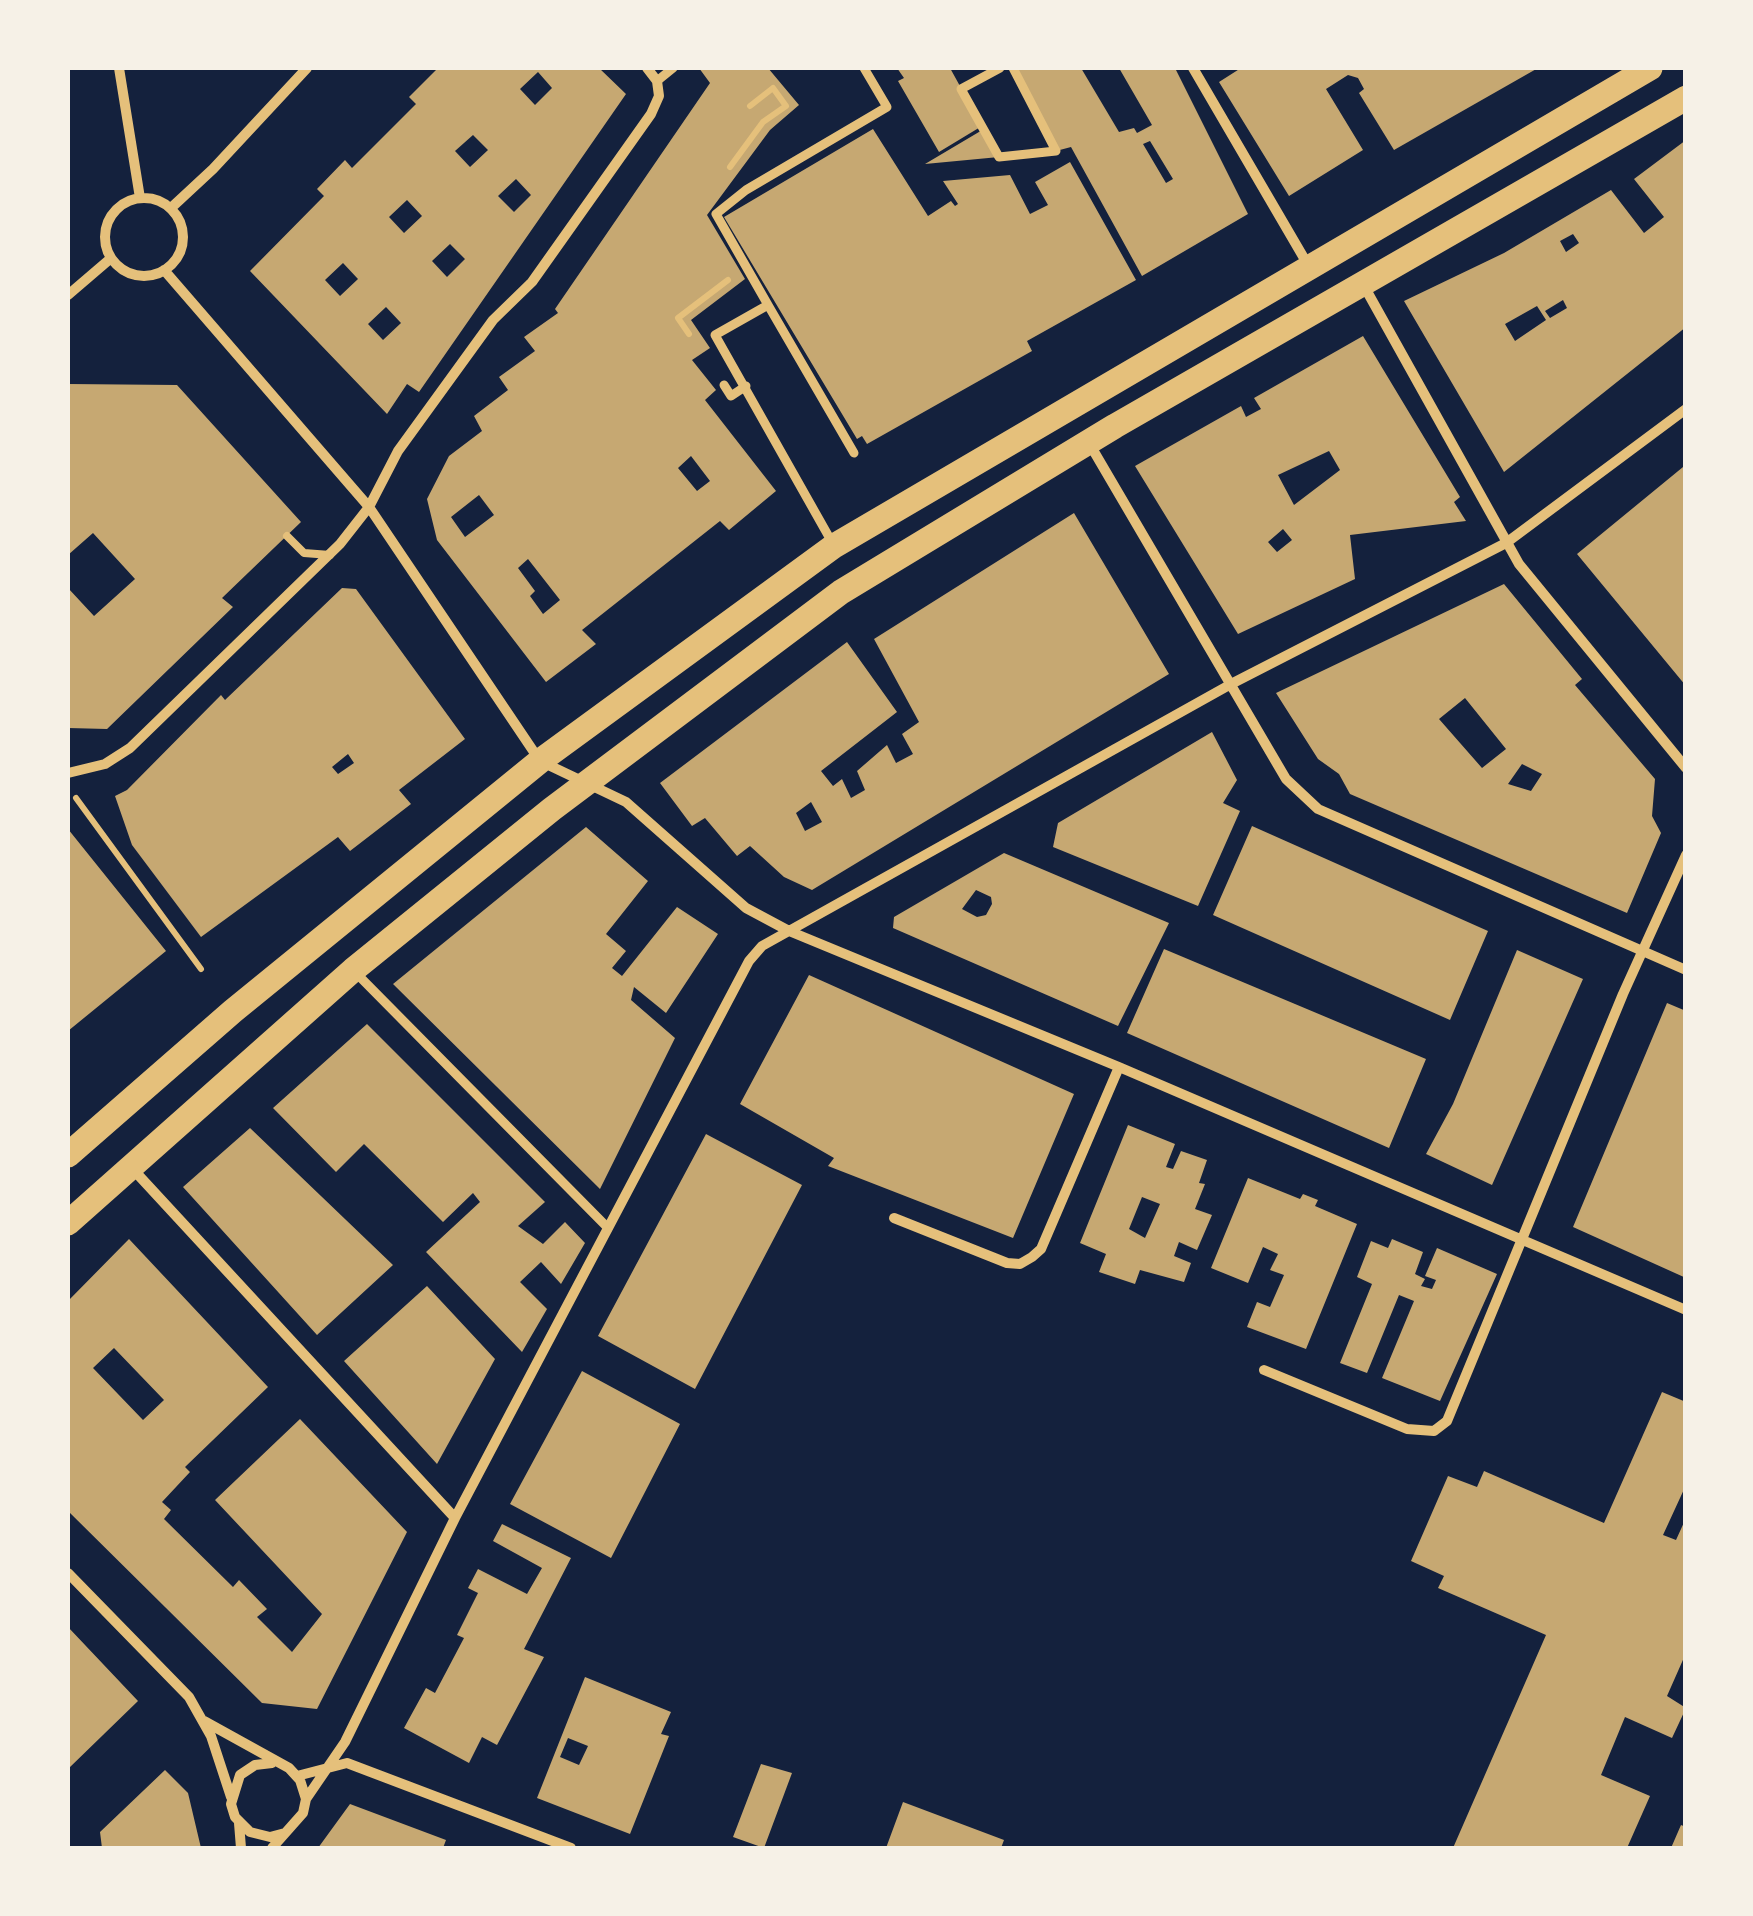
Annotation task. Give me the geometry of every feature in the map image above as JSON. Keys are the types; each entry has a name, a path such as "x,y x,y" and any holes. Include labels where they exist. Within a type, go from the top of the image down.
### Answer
{"main road":[{"path":"68,1155 233,1011 540,760 834,546 1650,68"},
{"path":"68,1224 129,1165 353,970 587,782 841,592 1088,442 1686,98"}],"street":[{"path":"118,68 140,198"},
{"path":"170,208 213,169 307,68"},
{"path":"68,773 106,764 130,748 330,555 369,507 398,451 494,320 532,282 651,114 659,96 657,81 647,68"},
{"path":"657,81 673,68"},
{"path":"854,453 716,214 746,190 887,106 864,68"},
{"path":"1000,68 961,89 999,157 1056,151 1013,68"},
{"path":"1193,68 1309,268"},
{"path":"140,198 170,208 182,230 179,255 164,270 140,276 119,268 110,258 105,232 116,209 140,198"},
{"path":"68,295 110,258"},
{"path":"164,270 369,507 540,760 626,802 746,908 790,932 1119,1067 1686,1310"},
{"path":"1364,285 1493,510 1506,543 1686,768"},
{"path":"768,305 715,335 834,546"},
{"path":"724,385 731,396 746,386"},
{"path":"272,1848 303,1813 306,1799 339,1750 456,1518 749,960 762,946 1232,683 1506,543 1686,410"},
{"path":"1088,442 1286,779 1318,809 1686,970"},
{"path":"1264,1370 1407,1428 1434,1430 1447,1421 1641,951 1686,855"},
{"path":"353,970 608,1228"},
{"path":"894,1218 1007,1263 1020,1264 1032,1258 1041,1249 1119,1067"},
{"path":"129,1165 456,1518"},
{"path":"68,1573 190,1696 204,1720 231,1797 242,1848"},
{"path":"204,1720 297,1776 306,1799"},
{"path":"339,1750 347,1762"},
{"path":"297,1776 347,1762 571,1848"},
{"path":"231,1797 244,1771 260,1763 278,1763"},
{"path":"238,1822 260,1836 289,1830"}],"lane":[{"path":"286,536 304,553 330,555"}],"path":[{"path":"750,106 772,88 786,106 773,118"},
{"path":"72,793 201,969"}],"building":[{"path":"438,68 599,68 626,94 419,392 407,384 387,414 250,271 324,196 317,189 345,160 352,168 416,104 409,97","holes":["538,72 552,88 535,105 520,89","473,135 488,150 470,167 455,151","516,179 531,195 514,212 498,196","407,200 422,216 404,233 389,217","450,244 465,259 447,277 432,261","343,263 358,279 340,296 325,280","386,307 401,323 383,340 368,324"]},
{"path":"699,68 768,68 799,105 770,130 707,215 745,279 691,320 710,348 692,360 716,390 705,400 776,491 729,530 720,521 582,630 596,644 546,682 437,540 427,499 449,456 482,431 474,416 508,390 499,377 535,351 524,337 558,313 555,309 710,83","holes":["691,456 710,481 697,491 678,468","479,495 494,515 465,537 451,517","528,559 560,600 543,614 530,596 535,591 518,568"]},
{"path":"897,68 950,68 982,126 939,152 898,81 904,78"},
{"path":"1013,68 1081,68 1119,132 1134,128 1137,133 1152,125 1119,68 1175,68 1248,214 1142,276 1071,147 1056,151","holes":["1150,141 1173,179 1166,183 1143,144"]},
{"path":"1241,68 1538,68 1394,150 1359,93 1364,89 1358,78 1348,75 1326,89 1363,150 1289,196 1219,82"},
{"path":"873,129 928,216 951,201 955,206 958,204 943,181 1010,175 1030,214 1048,205 1035,182 1070,162 1136,280 1027,341 1032,351 867,444 862,436 857,439 724,217"},
{"path":"984,129 999,157 925,164"},
{"path":"1686,140 1686,327 1504,472 1404,301 1504,253 1611,190 1644,233 1664,217 1634,179","holes":["1573,234 1579,243 1566,252 1560,241","1563,300 1567,308 1550,318 1545,311","1537,306 1546,320 1515,341 1505,324"]},
{"path":"1363,336 1460,497 1454,502 1466,521 1350,535 1355,579 1238,634 1135,466 1241,406 1246,417 1261,409 1254,398","holes":["1329,451 1340,470 1294,505 1278,475","1283,529 1292,540 1277,552 1268,542"]},
{"path":"68,384 177,385 301,522 222,598 233,607 107,729 68,728 68,588 94,616 135,579 93,533 68,555"},
{"path":"1683,467 1686,470 1686,686 1577,554"},
{"path":"1074,513 1169,674 812,890 784,877 750,846 737,856 705,818 692,826 660,783 847,642 897,712 821,771 833,786 842,779 851,798 865,790 857,771 887,745 896,763 913,754 902,734 919,722 874,639","holes":["811,802 822,822 805,831 796,813"]},
{"path":"1504,584 1582,679 1575,685 1655,779 1652,816 1661,833 1627,913 1350,794 1339,774 1318,759 1276,693","holes":["1465,698 1506,749 1482,768 1439,719","1522,764 1542,774 1531,791 1508,784"]},
{"path":"342,588 356,589 465,739 399,790 411,804 350,851 338,837 201,937 132,845 115,796 127,790 221,695 225,700","holes":["348,754 354,763 338,774 332,767"]},
{"path":"1212,732 1237,780 1223,803 1240,811 1198,906 1053,847 1058,823"},
{"path":"1252,826 1488,931 1450,1020 1213,915"},
{"path":"586,827 648,881 606,934 626,951 612,968 622,976 677,907 718,934 666,1013 634,987 631,1000 675,1038 600,1189 393,984"},
{"path":"68,829 166,951 68,1031"},
{"path":"1004,853 1169,923 1118,1026 893,928 894,917","holes":["976,890 991,897 986,915 977,917 962,909"]},
{"path":"1164,949 1426,1059 1389,1148 1127,1033"},
{"path":"1517,950 1583,979 1492,1185 1426,1154 1453,1104"},
{"path":"809,975 1074,1094 1013,1238 828,1166 834,1158 740,1104"},
{"path":"1667,1003 1686,1011 1686,1278 1573,1227"},
{"path":"367,1024 545,1202 518,1226 543,1244 565,1222 585,1243 561,1284 541,1262 520,1282 547,1309 522,1352 426,1252 480,1202 473,1193 443,1222 364,1144 336,1172 273,1108"},
{"path":"1128,1125 1175,1144 1166,1167 1173,1169 1181,1151 1207,1160 1199,1183 1205,1184 1195,1209 1212,1215 1197,1250 1179,1242 1174,1256 1191,1263 1184,1282 1140,1270 1135,1284 1099,1272 1106,1254 1080,1243","holes":["1142,1197 1160,1204 1145,1238 1129,1229"]},
{"path":"250,1128 393,1265 317,1335 183,1187"},
{"path":"706,1134 802,1185 695,1389 598,1336"},
{"path":"1248,1178 1300,1199 1303,1194 1318,1200 1315,1206 1357,1224 1306,1349 1247,1327 1257,1302 1270,1307 1284,1275 1270,1270 1278,1254 1263,1247 1248,1283 1211,1268"},
{"path":"129,1239 268,1387 185,1467 190,1472 162,1502 171,1510 164,1519 233,1587 239,1580 267,1609 257,1617 292,1652 322,1614 215,1500 300,1419 407,1532 317,1709 262,1703 68,1511 68,1301","holes":["114,1348 164,1400 143,1420 93,1368"]},
{"path":"1392,1239 1423,1252 1415,1274 1425,1279 1421,1286 1432,1289 1436,1280 1425,1276 1437,1248 1497,1274 1440,1401 1382,1378 1414,1301 1399,1295 1367,1373 1340,1363 1372,1284 1357,1277 1371,1241 1388,1248"},
{"path":"427,1286 495,1359 437,1464 344,1361"},
{"path":"582,1371 680,1424 611,1558 510,1504"},
{"path":"1662,1392 1686,1402 1686,1485 1663,1535 1676,1540 1686,1518 1686,1653 1667,1696 1686,1708 1672,1738 1625,1717 1601,1775 1650,1796 1627,1848 1453,1848 1546,1635 1438,1588 1444,1576 1411,1561 1448,1476 1477,1487 1484,1471 1604,1523"},
{"path":"502,1524 571,1558 524,1649 544,1657 497,1745 482,1737 469,1763 404,1728 426,1688 435,1693 464,1638 457,1635 478,1593 468,1588 478,1569 527,1594 542,1568 493,1541"},
{"path":"68,1627 138,1701 68,1769"},
{"path":"585,1677 671,1712 661,1734 669,1736 630,1834 537,1798","holes":["568,1738 588,1746 579,1765 560,1757"]},
{"path":"761,1764 792,1773 764,1848 733,1837"},
{"path":"165,1770 188,1793 201,1848 102,1848 100,1832"},
{"path":"903,1802 1004,1840 1001,1848 886,1848"},
{"path":"350,1804 446,1840 443,1848 318,1848"},
{"path":"1681,1825 1686,1827 1686,1848 1671,1848"}]}
